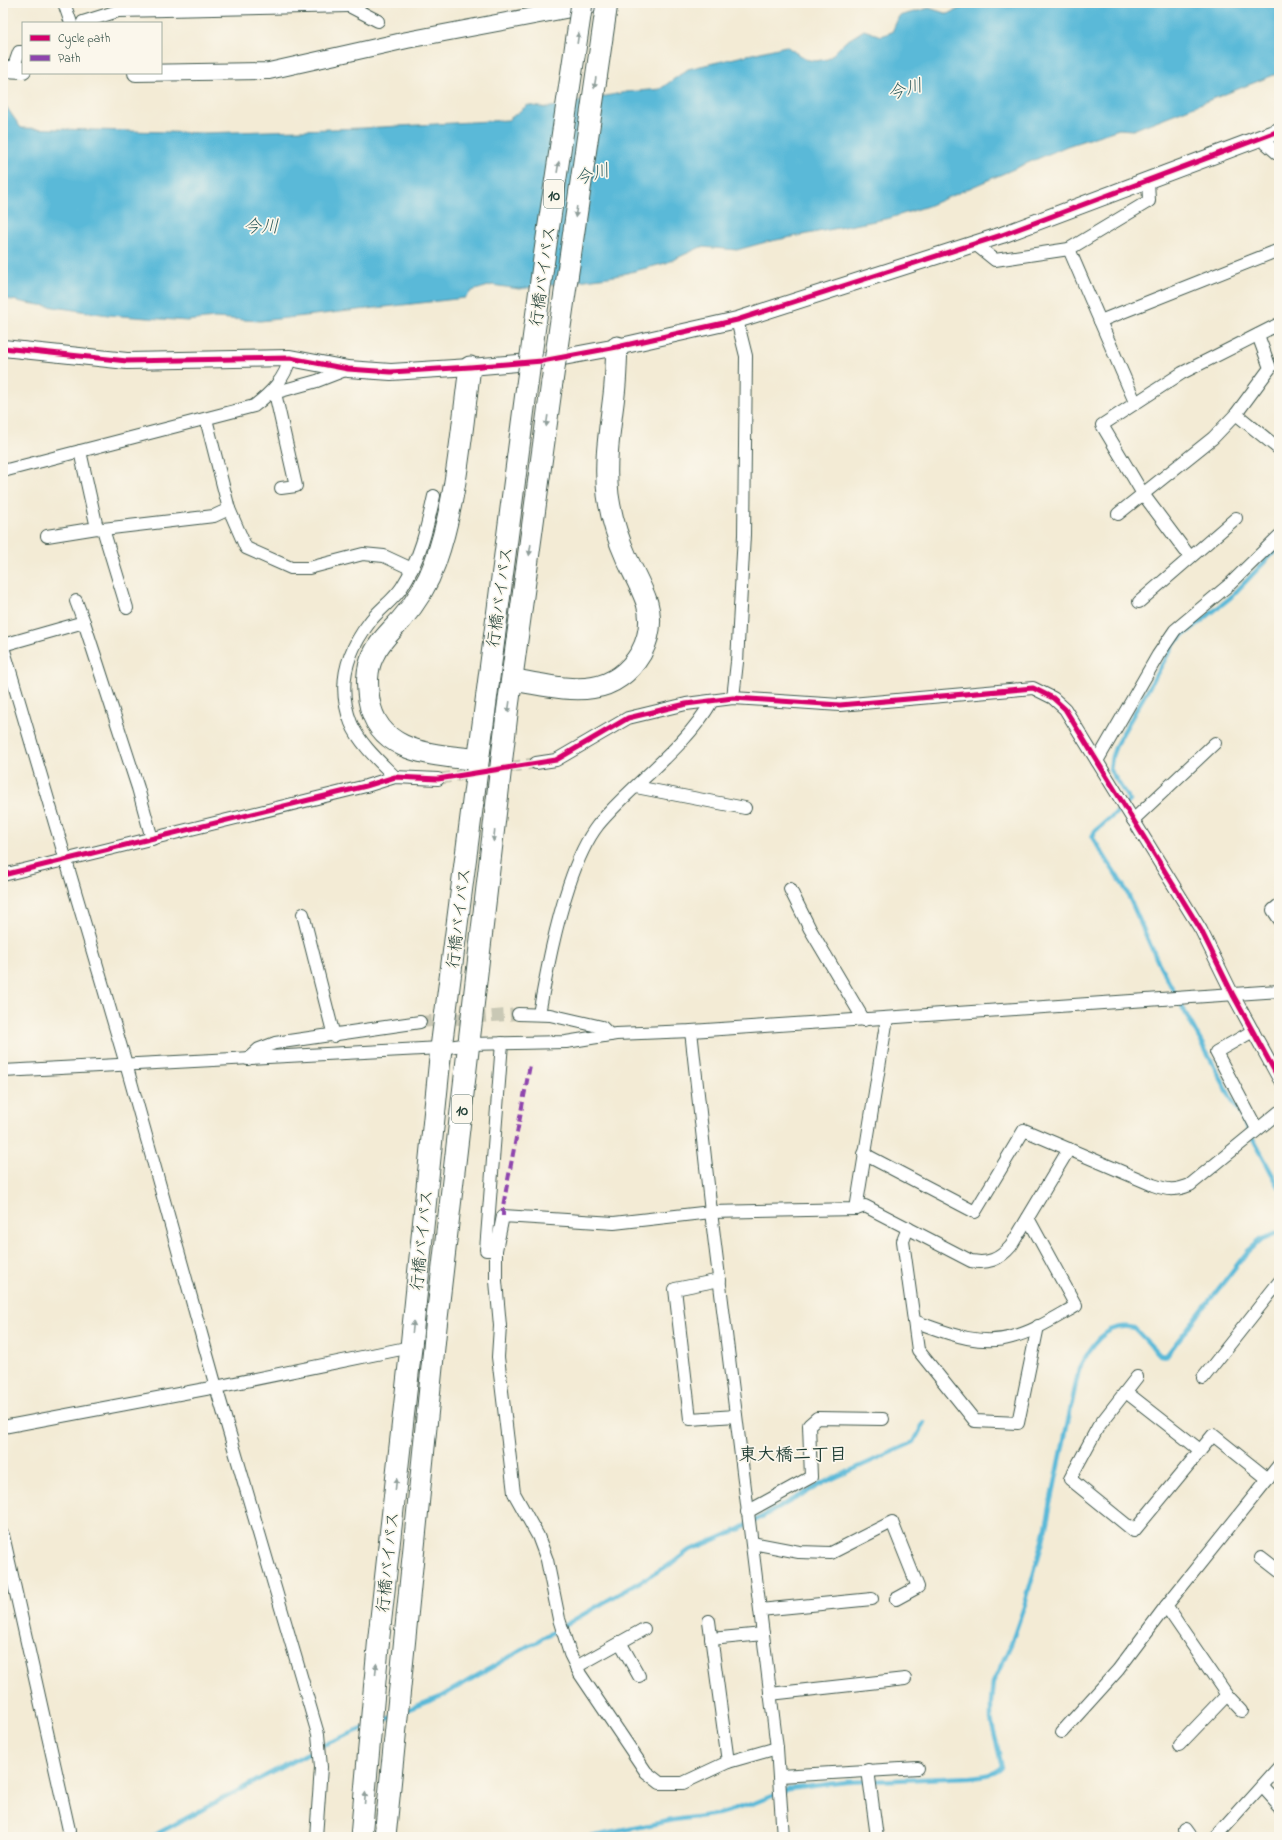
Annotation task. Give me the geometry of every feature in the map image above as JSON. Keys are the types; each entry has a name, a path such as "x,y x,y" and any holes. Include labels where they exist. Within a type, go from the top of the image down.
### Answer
{"highway":[{"name":"行橋バイパス","path":"361,1837 379,1636 411,1347 441,1048 545,251 582,3"},
{"name":"行橋バイパス","path":"385,1837 436,1327 512,680 552,382 607,3"},
{"path":"512,680 580,690 595,689 620,677 636,660 645,645 649,632 650,619 648,605 616,533 608,496 606,466 609,426 614,395 617,347"},
{"path":"470,367 446,529 434,566 424,587 402,619 387,635 373,655 368,671 367,687 370,706 377,723 388,736 403,746 419,752 478,760"}],"street":[{"path":"64,3 71,22"},
{"path":"162,73 269,71 392,43 523,10 602,3"},
{"path":"84,22 117,7 260,5 349,5 378,21"},
{"path":"13,69 19,52 22,52"},
{"path":"3,348 127,361 290,358 348,369 391,372 542,361 617,347 737,320 975,244 1279,131"},
{"path":"1260,138 1277,153 1279,153"},
{"path":"975,244 995,260 1068,249 1081,243 1149,201 1148,180"},
{"path":"1068,249 1135,402"},
{"path":"1100,321 1279,250"},
{"path":"732,698 737,662 744,535 746,356 737,320"},
{"path":"1190,557 1143,494 1102,425 1135,402 1182,373 1279,324"},
{"path":"1118,514 1213,438 1236,414 1270,368 1258,335"},
{"path":"280,488 296,486 272,394 287,369 290,358"},
{"path":"3,471 254,406 272,394 317,381 348,369"},
{"path":"1236,414 1279,449"},
{"path":"206,419 229,509 246,548 291,568 309,568 363,554 384,556 412,569"},
{"path":"80,451 100,528 127,608"},
{"path":"395,777 368,750 351,724 343,695 346,667 354,644 369,622 401,588 412,569 420,551 434,496"},
{"path":"47,536 100,528 214,516 229,509"},
{"path":"1139,602 1236,518"},
{"path":"1097,762 1158,655 1175,630 1230,584 1279,536"},
{"path":"76,601 138,788 152,839"},
{"path":"84,622 3,646 126,1064 216,1387 318,1734 321,1767 316,1837"},
{"path":"536,763 556,760 628,718 686,704 732,698 840,705 1033,688 1053,698 1065,709 1201,930 1233,995 1279,1079"},
{"path":"539,1014 558,919 580,855 597,827 672,751 703,716 712,701"},
{"path":"1133,820 1215,743"},
{"path":"3,875 366,786 395,777 438,778"},
{"path":"636,787 745,808"},
{"path":"790,889 810,929 864,1020"},
{"path":"1279,905 1273,910 1279,919"},
{"path":"303,914 334,1036"},
{"path":"3,1071 441,1048 470,1044 566,1042 610,1035 864,1020 1279,992"},
{"path":"518,1014 550,1015 602,1027 610,1035"},
{"path":"856,1209 887,1018"},
{"path":"248,1059 259,1049 275,1043 334,1036 420,1022"},
{"path":"691,1031 711,1212 777,1748 783,1837"},
{"path":"1253,1031 1216,1052 1257,1129"},
{"path":"496,1250 486,1250 502,1044"},
{"path":"864,1154 975,1212 1024,1130 1168,1190 1179,1190 1190,1185 1279,1112"},
{"path":"777,1748 728,1762 683,1783 660,1782 646,1772 576,1667 570,1654 560,1619 547,1560 538,1536 514,1492 498,1357 500,1326 496,1281 496,1250 503,1216 614,1223 711,1212 856,1209 865,1206 971,1262 983,1263 995,1260 1004,1255 1011,1246 1069,1149"},
{"path":"914,1321 958,1336 977,1340 994,1340 1012,1337 1038,1326 1076,1306 1028,1218"},
{"path":"908,1228 903,1242 918,1350 974,1421 1018,1423 1038,1326"},
{"path":"720,1280 675,1289 690,1419 736,1416"},
{"path":"1203,1378 1279,1282"},
{"path":"3,1427 216,1387 411,1347"},
{"path":"1137,1377 1098,1427 1070,1479 1134,1531 1213,1435 1268,1479"},
{"path":"1126,1392 1200,1450"},
{"path":"747,1512 811,1477 810,1425 816,1418 883,1418"},
{"path":"1062,1732 1118,1670 1166,1606 1279,1465"},
{"path":"752,1543 799,1552 831,1553 892,1522 918,1587 896,1599"},
{"path":"3,1535 69,1830 68,1837"},
{"path":"1261,1557 1279,1571"},
{"path":"760,1610 872,1599"},
{"path":"1166,1606 1227,1695 1242,1711"},
{"path":"709,1621 728,1762"},
{"path":"576,1667 644,1629"},
{"path":"711,1639 763,1634"},
{"path":"620,1642 639,1676"},
{"path":"770,1694 905,1679"},
{"path":"1179,1745 1227,1695"},
{"path":"1216,1837 1279,1767"},
{"path":"780,1776 918,1768"},
{"path":"868,1770 876,1837"},
{"path":"1262,1786 1279,1805"}],"water":[{"name":"今川","path":"972,3 1279,3 1279,73 1133,130 1119,129 1067,146 928,206 890,218 766,242 737,250 701,247 666,263 615,276 519,289 492,285 472,291 465,298 260,321 215,318 187,321 108,315 3,298 3,105 5,105 21,128 203,133 363,128 508,120 528,105 546,108 626,92 660,89 688,69 786,46 805,59 815,61 828,59 845,42 864,30 881,36 892,32 899,16 929,8 948,14"}],"waterway":[{"path":"1279,547 1230,598 1175,642 1116,745 1112,756 1110,770 1130,801 1095,831 1092,837 1126,890 1157,960 1279,1187"},
{"path":"590,1837 674,1820 718,1814 752,1804 789,1789 846,1782 975,1777 988,1774 999,1769 1002,1766 991,1720 993,1683 1011,1644 1025,1604 1043,1541 1079,1369 1093,1345 1107,1332 1115,1328 1134,1328 1160,1355 1166,1356 1248,1251 1262,1239 1279,1232"},
{"path":"404,1711 442,1696 674,1562 688,1551 740,1529 823,1483 914,1442 924,1422"},
{"path":"376,1723 392,1717"},
{"path":"151,1837 323,1745 364,1728"}],"tunnel":[{"path":"438,779 536,763"},
{"path":"420,1022 518,1014"}],"marked path":[{"path":"503,1216 503,1206 530,1065"}],"cycle path":[{"path":"3,348 127,361 290,358 348,369 391,372 542,361 617,347 737,320 1002,235 1279,131"},
{"path":"3,875 366,786 395,777 438,779 556,760 628,718 686,704 733,698 840,705 1033,688 1053,698 1065,709 1201,930 1233,995 1279,1079"}],"district":[{"name":"東大橋二丁目","path":"793,1454"}]}
